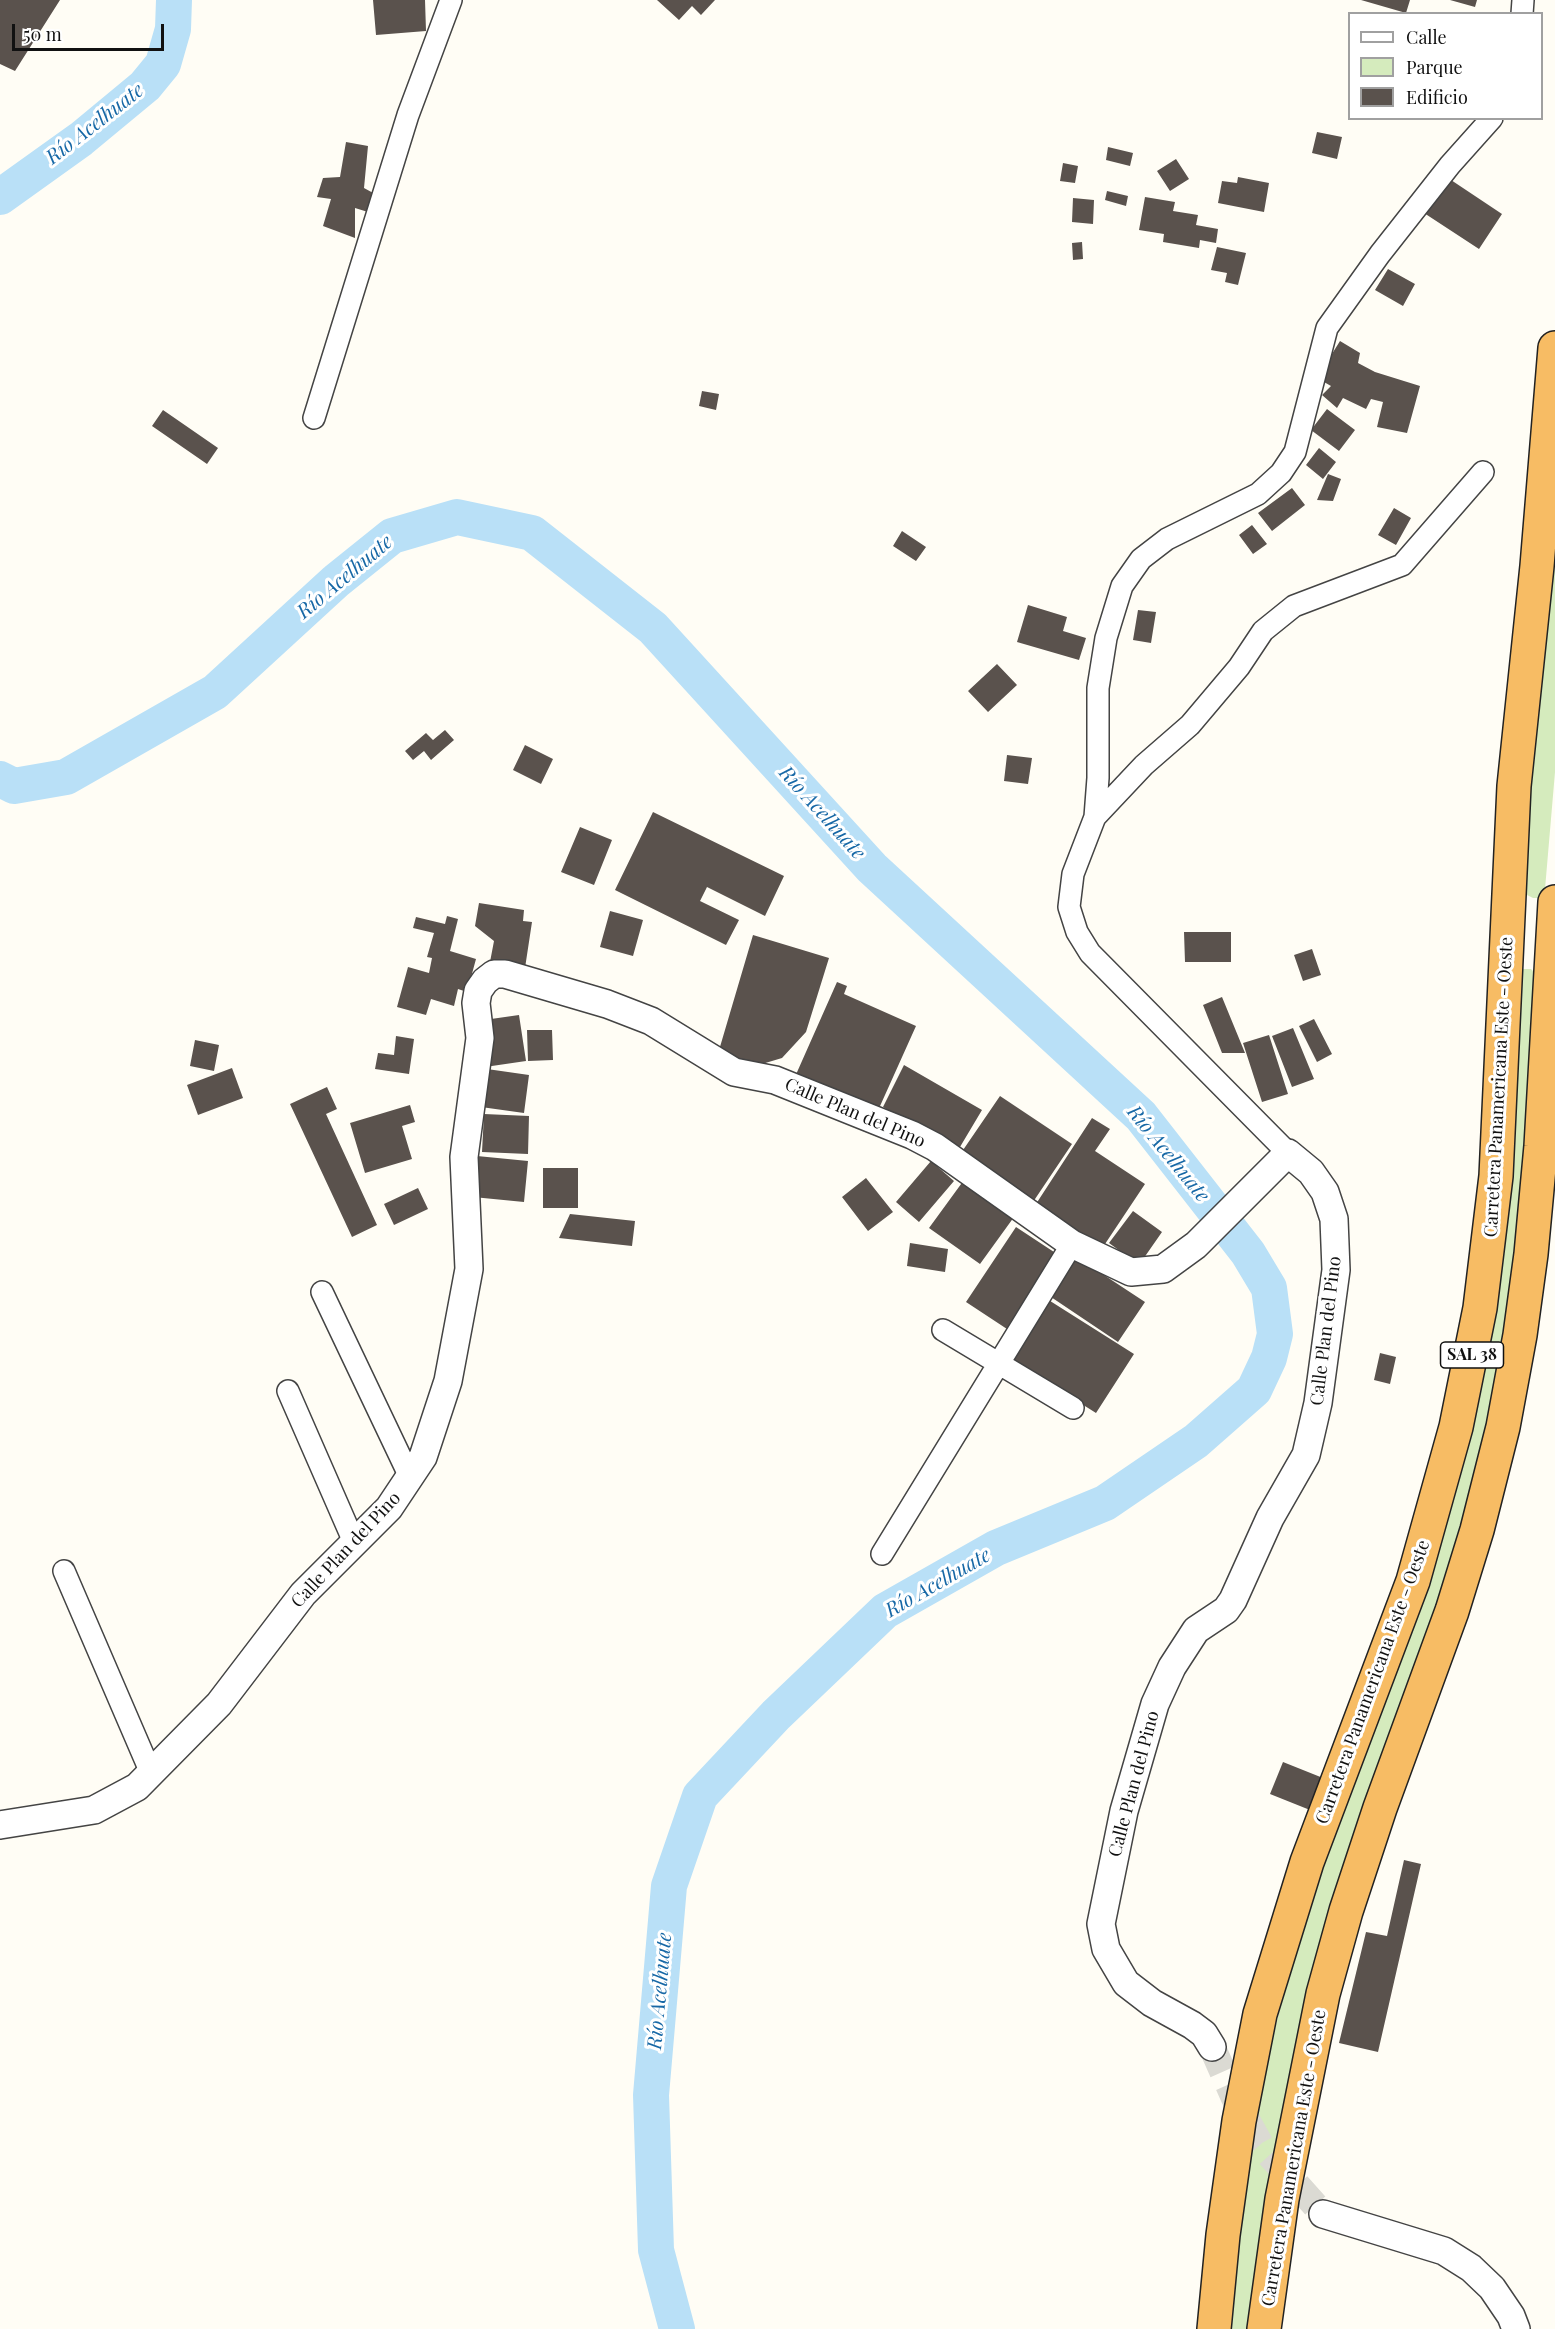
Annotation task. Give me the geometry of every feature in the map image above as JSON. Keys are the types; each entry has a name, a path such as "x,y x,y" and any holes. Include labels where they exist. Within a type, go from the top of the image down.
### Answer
{"highway":[{"name":"Carretera Panamericana Este - Oeste","path":"1214,2329 1223,2235 1239,2121 1260,2014 1307,1862 1413,1581 1456,1426 1470,1362 1491,1238 1495,1197 1514,786 1537,567 1555,348"},
{"path":"1510,885 1516,900 1533,908 1546,904 1555,889"},
{"name":"Carretera Panamericana Este - Oeste","path":"1264,2329 1280,2210 1323,1995 1346,1911 1380,1808 1452,1611 1477,1530 1503,1427 1520,1335 1531,1254 1541,1146 1555,902"},
{"path":"1506,968 1514,949 1527,947 1545,952 1551,969"}],"street":[{"path":"314,418 408,115 451,0"},
{"path":"1288,1153 1090,953 1077,932 1069,907 1072,874 1095,817 1098,778 1098,688 1106,639 1122,586 1141,559 1167,538 1258,494 1281,473 1294,452 1327,328 1394,236 1450,165 1490,120"},
{"path":"1095,817 1144,765 1190,725 1239,667 1263,631 1294,606 1402,565 1483,472"},
{"name":"Calle Plan del Pino","path":"0,1825 94,1810 123,1797 151,1773 219,1704 303,1594 388,1508 423,1457 448,1382 468,1277 464,1157 480,1038 476,1003 482,986 494,974 505,974 607,1004 651,1021 734,1072 775,1080 912,1135 935,1147 1072,1245 1131,1272 1145,1273 1163,1269 1196,1245 1288,1153 1311,1172 1325,1192 1334,1219 1336,1270 1318,1402 1306,1455 1270,1518 1233,1600 1226,1610 1196,1630 1172,1667 1155,1704 1124,1811 1101,1924 1106,1949 1126,1983 1152,2003 1192,2025 1204,2034 1212,2047"},
{"path":"882,1554 1072,1245"},
{"path":"322,1292 410,1477"},
{"path":"943,1330 1073,1408"},
{"path":"288,1391 354,1542"},
{"path":"64,1570 151,1773"},
{"path":"1323,2214 1444,2252 1471,2268 1492,2288 1511,2316 1516,2329"}],"green space":[{"path":"1555,464 1555,772 1545,889 1539,898 1533,898 1521,892"},
{"path":"1518,969 1531,969 1538,976 1512,1326 1460,1546 1382,1774 1257,2329 1225,2329 1250,2159 1267,2063 1289,1970 1307,1903 1416,1603"}],"building":[{"path":"0,0 60,0 15,71 0,64"},
{"path":"373,0 425,0 426,31 376,35"},
{"path":"657,0 715,0 701,15 692,6 679,20"},
{"path":"1361,0 1410,0 1406,12"},
{"path":"1450,0 1477,0 1475,7"},
{"path":"1317,132 1342,137 1337,159 1312,153"},
{"path":"346,142 368,146 364,188 375,194 368,212 355,208 355,238 323,226 331,199 317,197 323,178 340,177"},
{"path":"1108,147 1133,153 1130,166 1106,160"},
{"path":"1176,159 1189,179 1170,191 1157,171"},
{"path":"1063,163 1078,166 1075,183 1060,181"},
{"path":"1238,177 1269,183 1264,212 1218,203 1222,181 1237,183"},
{"path":"1448,178 1502,214 1479,249 1424,213"},
{"path":"1107,191 1128,196 1126,206 1105,200"},
{"path":"1145,197 1175,202 1173,211 1198,215 1196,225 1218,229 1216,243 1200,240 1199,248 1163,242 1164,234 1139,230"},
{"path":"1073,198 1094,200 1093,224 1072,222"},
{"path":"1082,242 1083,259 1073,260 1072,243"},
{"path":"1217,247 1246,253 1238,285 1225,282 1227,273 1211,270"},
{"path":"1388,269 1415,284 1403,306 1375,290"},
{"path":"1340,341 1360,353 1358,363 1375,372 1420,386 1407,433 1377,427 1383,402 1371,399 1366,409 1343,398 1337,408 1322,395 1331,386 1317,378"},
{"path":"702,391 719,394 716,410 699,406"},
{"path":"1327,409 1355,430 1339,451 1311,430"},
{"path":"163,410 218,448 207,464 152,426"},
{"path":"1319,448 1336,462 1323,479 1306,465"},
{"path":"1328,474 1341,479 1333,501 1317,500"},
{"path":"1292,488 1305,505 1272,531 1258,513"},
{"path":"1394,508 1411,518 1396,545 1378,535"},
{"path":"1252,525 1267,544 1253,554 1239,535"},
{"path":"902,531 926,547 916,561 893,546"},
{"path":"1028,605 1067,617 1063,631 1086,638 1079,660 1017,642"},
{"path":"1138,610 1156,612 1151,643 1133,640"},
{"path":"997,664 1017,685 988,712 968,691"},
{"path":"445,730 454,740 431,760 424,751 413,760 405,751 426,733 433,740"},
{"path":"525,745 553,759 541,784 513,770"},
{"path":"1007,755 1032,758 1028,784 1004,781"},
{"path":"653,812 784,876 765,916 707,887 700,901 739,920 726,945 615,890"},
{"path":"580,827 612,840 594,885 561,872"},
{"path":"479,903 524,910 523,921 532,922 525,968 490,962 494,941 475,926"},
{"path":"610,911 643,920 633,956 600,947"},
{"path":"447,916 458,919 450,951 476,959 467,992 458,989 454,1006 431,999 426,1015 397,1007 408,967 429,973 432,958 427,957 434,933 413,928 416,917 445,924"},
{"path":"1184,932 1231,932 1231,962 1185,962"},
{"path":"753,935 829,958 806,1032 782,1058 752,1067 717,1057"},
{"path":"1312,949 1321,975 1303,981 1294,955"},
{"path":"837,982 847,986 844,994 916,1026 876,1115 794,1079"},
{"path":"1222,997 1245,1053 1222,1053 1203,1005"},
{"path":"519,1015 526,1061 485,1067 491,1019"},
{"path":"1314,1019 1332,1054 1317,1062 1299,1026"},
{"path":"1293,1028 1314,1079 1292,1087 1272,1036"},
{"path":"527,1030 552,1030 553,1060 528,1061"},
{"path":"1269,1035 1288,1094 1262,1102 1243,1043"},
{"path":"396,1036 414,1039 409,1074 375,1069 378,1053 394,1055"},
{"path":"195,1040 219,1045 214,1071 190,1066"},
{"path":"904,1065 982,1110 957,1152 883,1107"},
{"path":"232,1068 243,1098 198,1115 187,1085"},
{"path":"487,1069 529,1075 524,1113 481,1107"},
{"path":"327,1087 337,1109 326,1114 377,1225 352,1237 290,1104"},
{"path":"1000,1096 1072,1144 1033,1202 961,1153"},
{"path":"410,1105 415,1122 402,1126 412,1159 365,1173 350,1123"},
{"path":"484,1114 529,1116 528,1154 482,1152"},
{"path":"1092,1118 1110,1129 1095,1151 1145,1184 1101,1250 1034,1207"},
{"path":"477,1156 528,1161 524,1202 473,1197"},
{"path":"931,1161 954,1181 919,1222 896,1202"},
{"path":"543,1168 578,1168 578,1208 543,1208"},
{"path":"866,1178 893,1212 868,1231 842,1197"},
{"path":"964,1180 1014,1217 980,1264 929,1228"},
{"path":"418,1188 428,1209 394,1225 384,1204"},
{"path":"1133,1211 1162,1232 1139,1265 1109,1243"},
{"path":"570,1214 635,1221 632,1246 559,1238"},
{"path":"1016,1227 1057,1254 1007,1329 966,1302"},
{"path":"910,1243 948,1249 945,1272 907,1266"},
{"path":"1075,1256 1145,1302 1118,1342 1048,1295"},
{"path":"1047,1299 1134,1354 1096,1413 1009,1358"},
{"path":"1380,1353 1396,1357 1390,1384 1374,1380"},
{"path":"1283,1762 1323,1778 1310,1810 1270,1794"},
{"path":"1404,1860 1421,1864 1378,2052 1339,2043 1366,1932 1387,1936"}],"waterway":[{"name":"Río Acelhuate","path":"0,197 81,139 145,86 163,64 173,29 174,0"},
{"name":"Río Acelhuate","path":"0,779 14,786 66,777 215,692 336,581 392,536 457,517 532,533 653,628 872,868 1141,1116 1248,1253 1269,1288 1275,1334 1269,1358 1254,1390 1196,1441 1105,1503 996,1548 885,1611 776,1715 700,1796 669,1886 651,2095 656,2250 677,2329"}],"tunnel":[{"path":"1212,2047 1234,2097 1260,2144 1323,2214"}]}
